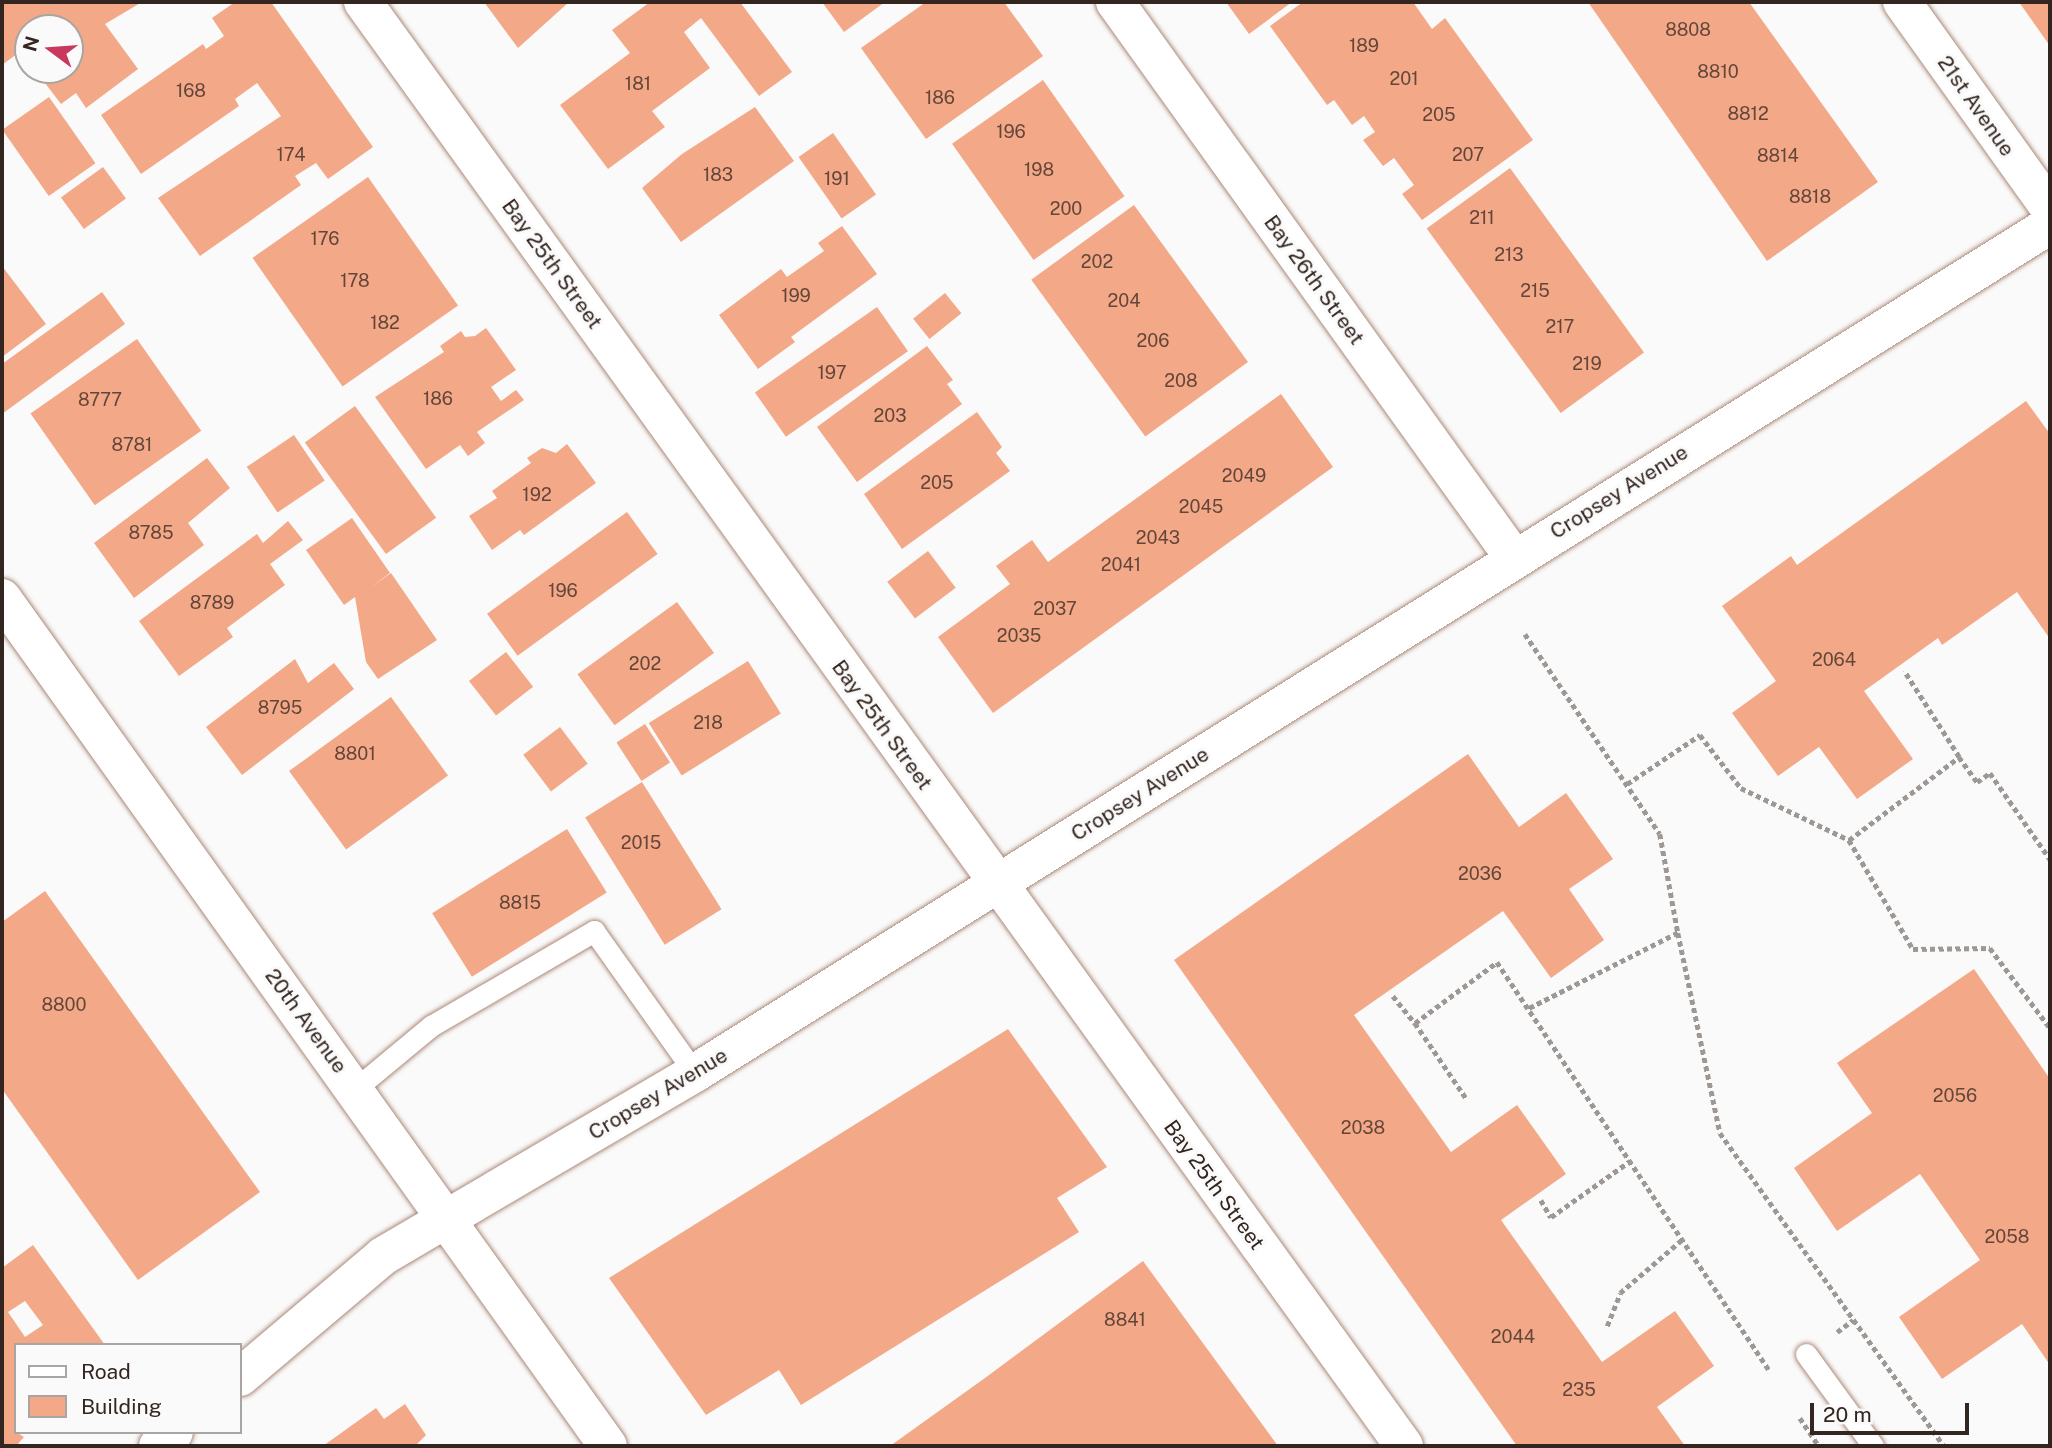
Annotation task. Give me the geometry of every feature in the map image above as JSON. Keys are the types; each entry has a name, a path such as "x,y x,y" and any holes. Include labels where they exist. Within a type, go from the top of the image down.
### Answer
{"street":[{"name":"Bay 25th Street","path":"363,2 1404,1446"},
{"name":"Bay 26th Street","path":"1115,2 1514,558"},
{"name":"21st Avenue","path":"1902,2 2050,209"},
{"name":"Cropsey Avenue","path":"242,1375 383,1256 695,1073 2050,225"},
{"name":"20th Avenue","path":"2,598 608,1446"},
{"path":"158,1446 172,1434"}],"lane":[{"path":"355,1089 431,1026 594,931 695,1073"},
{"path":"1807,1354 1873,1446"}],"path":[{"path":"1525,634 1660,834 1720,1133 1944,1446"},
{"path":"1904,671 1977,782 1990,773 2050,859"},
{"path":"1627,785 1700,734 1741,788 1849,840 1913,949 1990,948 2050,1028"},
{"path":"1849,840 1959,757"},
{"path":"1528,1009 1678,933"},
{"path":"1415,1023 1497,961 1684,1238 1774,1378"},
{"path":"1393,996 1466,1097"},
{"path":"1541,1200 1551,1217 1630,1161"},
{"path":"1607,1326 1620,1293 1684,1238"},
{"path":"1792,1406 1819,1446"}],"building":[{"path":"2,2 142,2 105,24 138,69 86,108 76,93 61,104 46,84 84,84 84,14 14,14 14,56 2,65"},
{"path":"235,2 271,2 373,147 328,179 316,163 295,176 301,185 200,256 158,198 281,116 257,83 235,99 239,106 141,174 101,115 203,44 206,49 224,36 212,18"},
{"path":"484,2 569,2 518,48"},
{"path":"650,2 740,2 792,72 759,96 701,18 684,32 710,68 652,111 665,127 608,169 560,105 630,53 612,30"},
{"path":"822,2 885,2 844,32"},
{"path":"926,2 1004,2 1043,56 926,139 861,48"},
{"path":"1226,2 1292,2 1249,34"},
{"path":"1303,2 1413,2 1432,29 1445,18 1533,140 1422,220 1402,194 1414,185 1394,158 1383,166 1363,140 1375,132 1364,116 1352,125 1334,100 1327,105 1270,26"},
{"path":"1588,2 1749,2 1878,182 1767,261"},
{"path":"2019,2 2050,2 2050,46"},
{"path":"1043,80 1124,196 1034,260 952,144"},
{"path":"49,97 95,163 49,196 2,130"},
{"path":"755,107 794,161 681,242 642,188 682,154"},
{"path":"833,133 876,194 842,219 799,157"},
{"path":"103,167 126,199 84,229 61,198"},
{"path":"1510,168 1644,352 1561,413 1427,229"},
{"path":"368,177 458,306 343,386 252,258"},
{"path":"1134,205 1248,362 1145,437 1031,280"},
{"path":"842,226 877,274 791,337 795,342 758,369 719,315 781,269 787,277 824,251 818,243"},
{"path":"2,266 46,324 2,357"},
{"path":"102,292 125,324 2,414 2,364"},
{"path":"945,293 961,313 929,339 913,319"},
{"path":"877,307 908,351 786,437 755,392"},
{"path":"486,328 516,370 491,387 501,401 516,390 524,400 477,432 485,443 468,456 460,445 426,469 375,397 444,352 440,346 461,331 465,337 475,336"},
{"path":"137,339 201,431 95,505 31,414"},
{"path":"927,346 953,380 947,384 962,404 857,482 817,427"},
{"path":"1281,394 1333,467 993,713 938,637 1010,584 996,566 1032,540 1048,562"},
{"path":"2026,401 2050,434 2050,639 2017,592 1942,645 1938,638 1864,691 1913,759 1857,799 1819,747 1778,776 1732,713 1776,681 1722,606 1791,556 1797,565"},
{"path":"355,406 436,518 386,554 305,442"},
{"path":"977,412 1002,447 996,453 1010,471 902,549 864,494"},
{"path":"294,435 325,481 278,512 247,467"},
{"path":"567,444 596,483 524,535 520,530 492,550 469,516 497,498 492,491 531,463 527,458 542,448 556,453"},
{"path":"207,458 230,488 188,523 204,545 134,598 94,543"},
{"path":"627,512 658,554 518,656 487,614"},
{"path":"352,518 390,573 370,588 391,573 437,640 378,679 366,662 355,597 344,605 306,550"},
{"path":"288,521 303,540 270,564 285,585 227,628 233,637 179,676 139,621 257,534 263,543"},
{"path":"928,551 956,588 915,618 887,582"},
{"path":"677,602 714,653 615,725 577,674"},
{"path":"506,652 533,687 496,716 469,681"},
{"path":"295,659 308,683 334,663 354,689 242,775 206,727"},
{"path":"748,661 781,714 682,776 649,723"},
{"path":"391,697 448,775 346,850 289,771"},
{"path":"645,724 670,763 642,781 616,743"},
{"path":"560,727 588,764 551,791 523,755"},
{"path":"1468,754 1519,827 1566,793 1613,859 1569,889 1604,940 1551,978 1503,911 1354,1015 1451,1152 1517,1105 1566,1174 1501,1220 1602,1362 1675,1311 1714,1366 1657,1407 1685,1446 1517,1446 1174,960"},
{"path":"642,782 721,909 665,945 585,818"},
{"path":"567,829 607,893 472,977 432,913"},
{"path":"45,891 260,1192 138,1280 2,1089 2,922"},
{"path":"1974,969 2050,1079 2050,1365 2022,1324 1942,1379 1899,1317 1980,1260 1920,1174 1837,1231 1794,1168 1872,1113 1837,1063"},
{"path":"1008,1029 1107,1167 1057,1198 1079,1232 801,1405 779,1370 706,1415 609,1278"},
{"path":"33,1245 104,1343 14,1343 14,1434 24,1437 16,1446 2,1446 2,1268","holes":["25,1301 43,1325 25,1337 8,1312"]},
{"path":"1143,1261 1278,1446 890,1446 985,1378"},
{"path":"405,1404 426,1435 415,1446 323,1446 376,1408 384,1419"}]}
